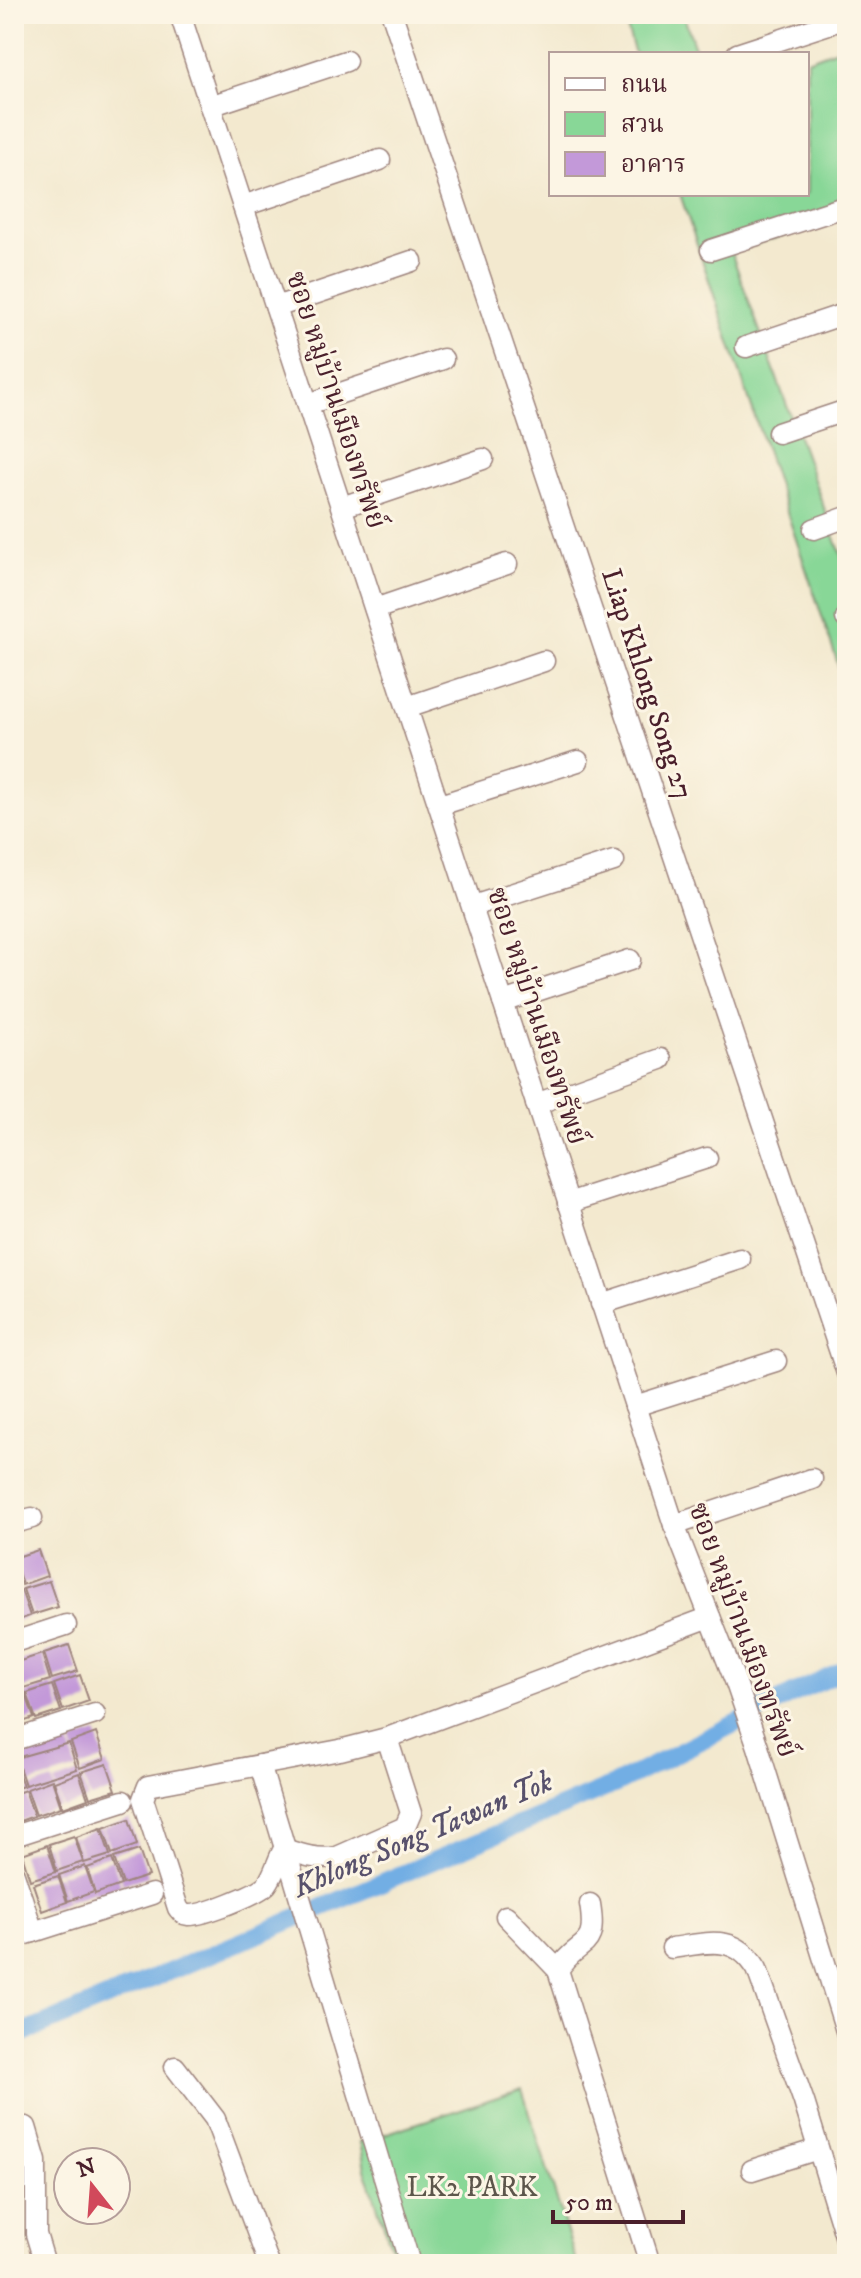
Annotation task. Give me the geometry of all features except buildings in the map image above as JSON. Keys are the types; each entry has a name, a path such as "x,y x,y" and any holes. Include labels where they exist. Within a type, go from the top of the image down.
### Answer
{"street":[{"name":"ซอย หมู่บ้านเมืองทรัพย์","path":"180,14 674,1525 758,1747 847,2034"},
{"name":"Liap Khlong Song 27","path":"392,14 847,1373"},
{"path":"743,52 847,18"},
{"path":"210,106 346,61"},
{"path":"243,206 380,160"},
{"path":"711,250 847,206"},
{"path":"276,307 412,261"},
{"path":"746,347 847,313"},
{"path":"308,404 443,359"},
{"path":"778,433 847,410"},
{"path":"342,507 483,459"},
{"path":"814,529 847,517"},
{"path":"375,609 507,564"},
{"path":"407,707 544,661"},
{"path":"440,805 578,761"},
{"path":"473,906 614,861"},
{"path":"503,1002 630,960"},
{"path":"536,1104 661,1059"},
{"path":"568,1203 707,1158"},
{"path":"601,1304 740,1259"},
{"path":"635,1406 776,1361"},
{"path":"674,1525 812,1479"},
{"path":"286,1855 262,1888 217,1908 191,1915 183,1913 175,1902 143,1799 148,1786 387,1738 710,1617"},
{"path":"14,1642 66,1625"},
{"path":"14,1740 95,1714"},
{"path":"286,1855 337,1857 405,1827 411,1813 387,1738"},
{"path":"260,1765 410,2264"},
{"path":"14,1836 123,1801"},
{"path":"14,1874 24,1935 152,1894"},
{"path":"558,1970 564,1961 587,1944 592,1933 590,1904"},
{"path":"506,1916 558,1970 650,2264"},
{"path":"672,1948 718,1942 732,1945 748,1954 757,1969 847,2242"},
{"path":"175,2067 215,2119 269,2264"},
{"path":"26,2127 36,2161 36,2234 45,2264"},
{"path":"752,2170 818,2149"}],"green space":[{"path":"623,14 683,14 696,52 634,52"},
{"path":"847,45 847,216 731,252 847,571 847,691 681,196 809,196 809,59"},
{"name":"LK2 PARK","path":"522,2089 577,2264 397,2264 365,2169 360,2142"}],"waterway":[{"name":"Khlong Song Tawan Tok","path":"14,2037 616,1784 847,1669"}]}
